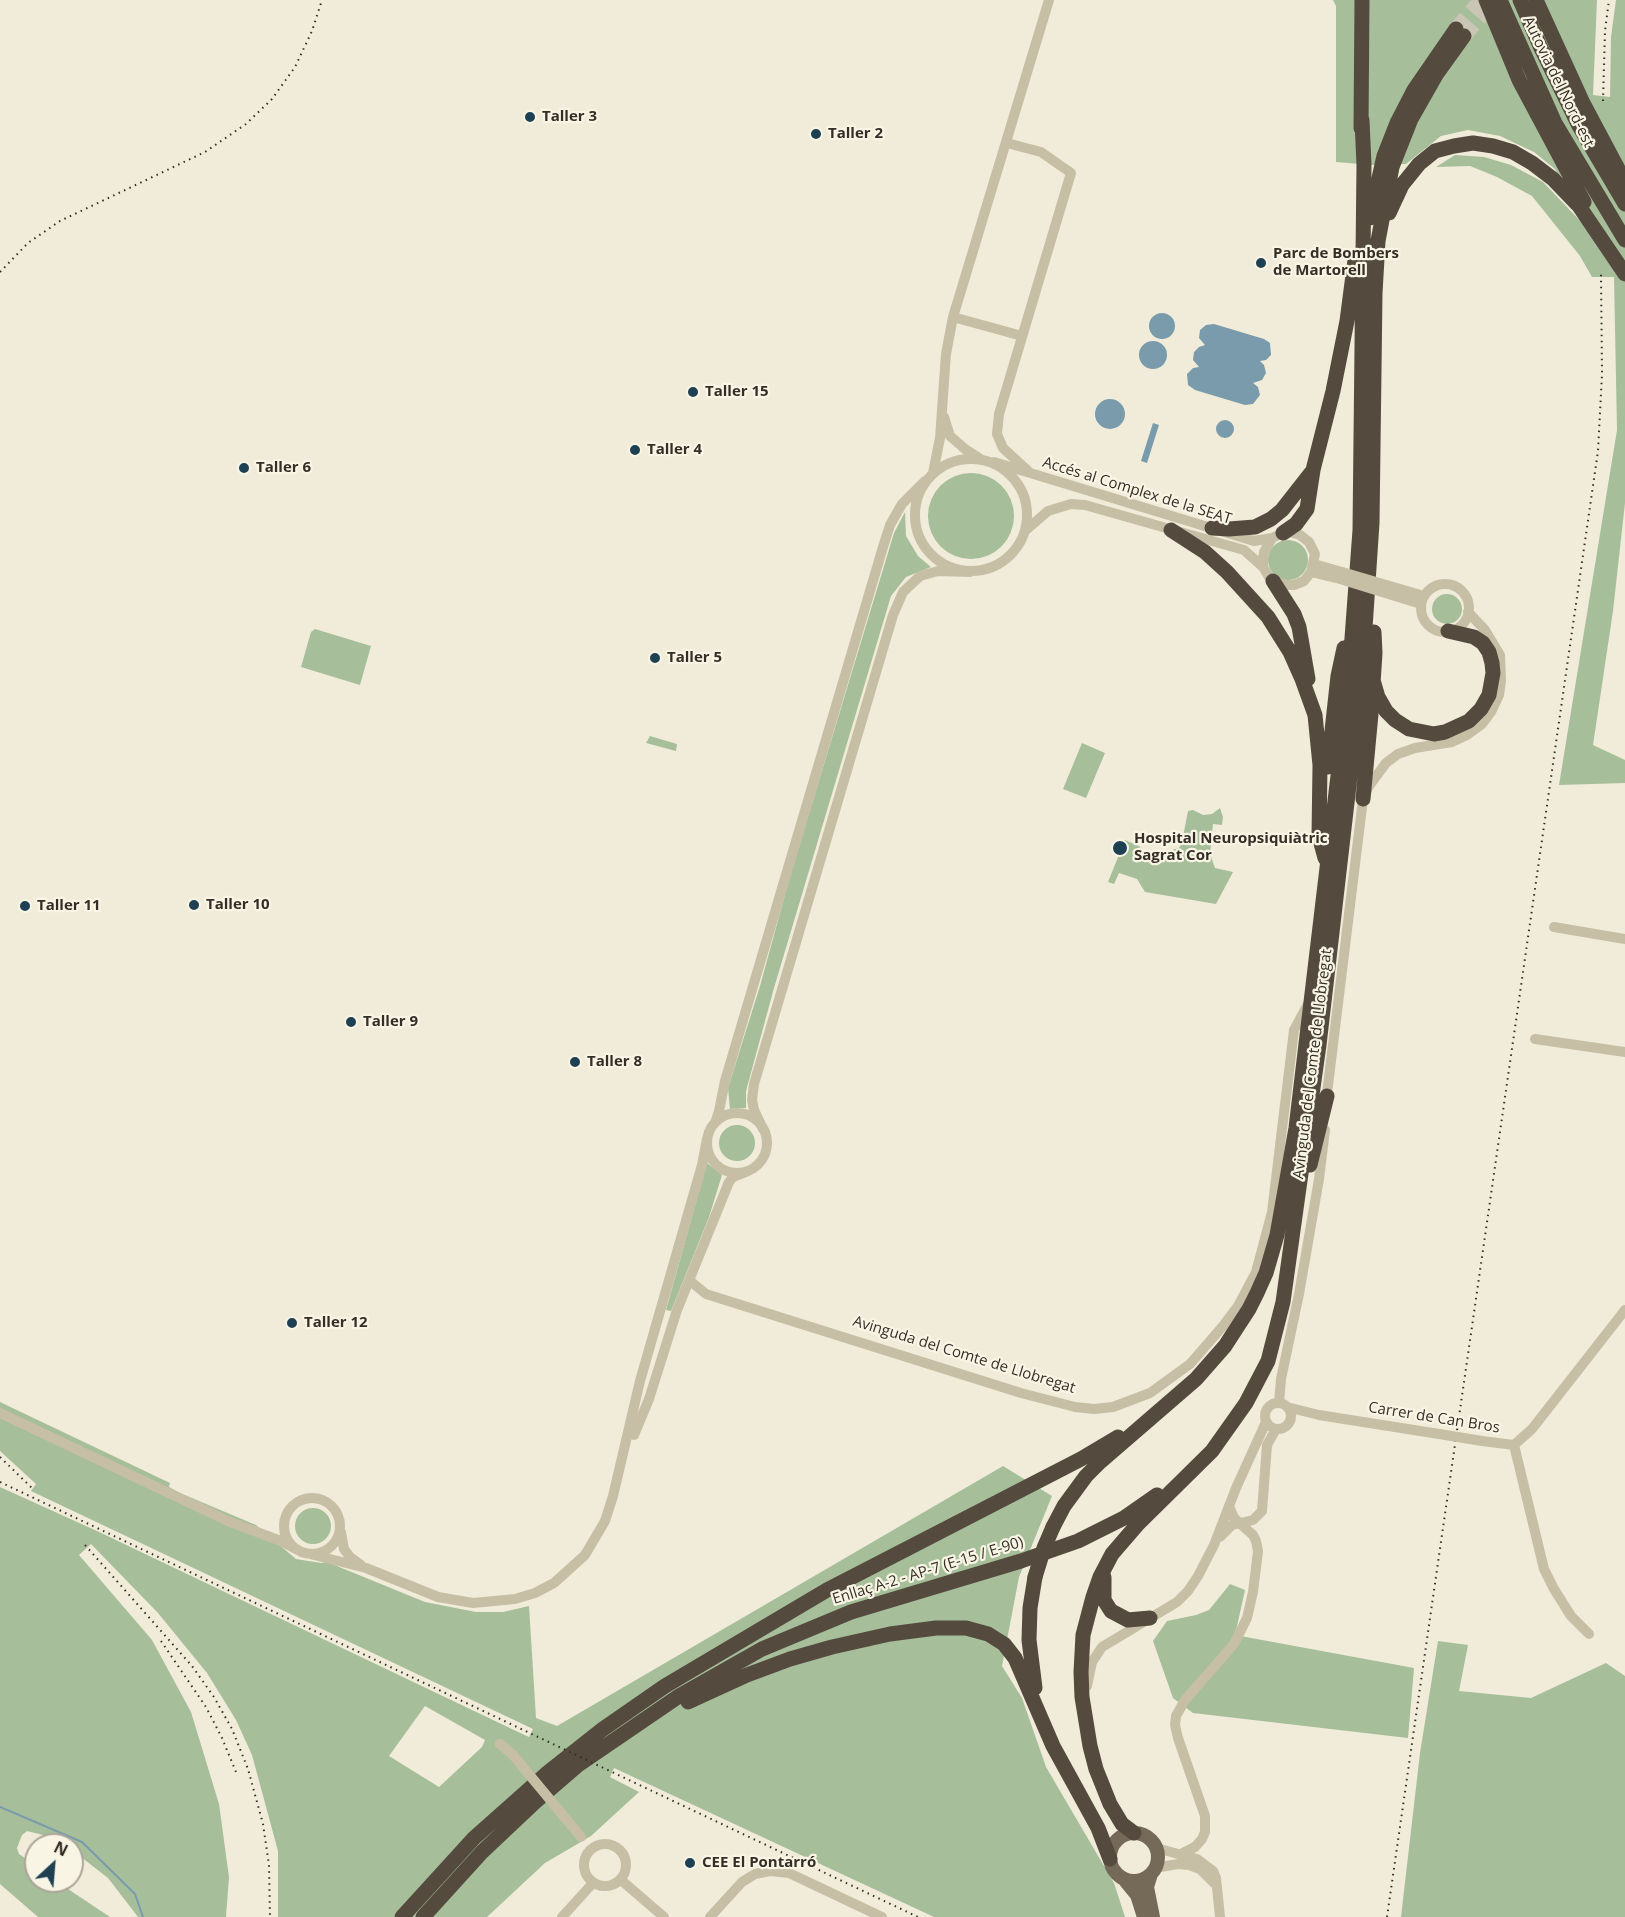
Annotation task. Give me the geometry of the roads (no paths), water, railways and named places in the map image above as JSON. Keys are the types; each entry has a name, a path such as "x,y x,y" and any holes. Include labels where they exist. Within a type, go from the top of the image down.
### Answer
{"highway":[{"path":"1277,535 1296,524 1307,509 1313,471 1333,391 1350,302 1357,238 1362,120 1362,0"},
{"path":"1486,0 1519,80 1549,140 1576,189 1625,264"},
{"name":"Autovia del Nord-est","path":"1500,0 1555,123 1625,240"},
{"name":"Autovia del Nord-est","path":"1520,0 1564,96 1625,204"},
{"path":"1536,0 1592,120 1625,182"},
{"path":"1134,1833 1117,1818 1096,1769 1084,1717 1081,1672 1083,1635 1092,1597 1106,1564 1127,1535 1202,1462 1232,1426 1268,1361 1283,1302 1337,896 1362,673 1370,574 1378,241 1392,167 1412,119 1460,32 1414,90 1384,156 1371,208 1364,290"},
{"path":"1050,1740 1035,1689 1030,1655 1030,1608 1035,1577 1053,1527 1064,1506 1086,1476 1196,1379 1225,1346 1250,1309 1266,1273 1282,1214 1296,1128 1348,692 1360,530 1364,290 1362,120"},
{"path":"1378,241 1402,185 1419,164 1436,151 1473,143 1514,152 1532,162 1553,179 1579,206 1625,274"},
{"path":"1212,528 1255,527 1271,519 1282,510 1313,471"},
{"path":"1171,530 1216,562 1268,617 1290,652 1312,706"},
{"path":"1364,799 1375,653 1370,574"},
{"path":"1273,581 1294,614 1299,627 1319,740 1319,836 1327,865"},
{"path":"1319,808 1328,766 1338,676 1354,610"},
{"path":"1373,680 1378,697 1386,711 1409,729 1434,734 1451,730 1469,721 1481,709 1489,695 1493,673 1492,663 1483,643 1474,637 1448,631"},
{"path":"1295,1220 1316,1146 1327,1096"},
{"name":"Enllaç A-2 - AP-7 (E-15 / E-90)","path":"423,1917 482,1852 535,1802 578,1765 679,1696 762,1649 851,1612 1059,1548 1124,1518 1162,1491 1210,1443 1244,1396 1272,1342"},
{"name":"Enllaç A-2 - AP-7 (E-15 / E-90)","path":"402,1917 474,1838 546,1774 603,1729 665,1686 826,1590 1081,1459 1154,1416"},
{"path":"1106,1564 1103,1593 1104,1600 1111,1611 1128,1620 1150,1618"},
{"path":"619,1737 706,1693 790,1659 890,1634 966,1628 988,1634 1004,1644 1015,1658 1050,1740 1098,1828 1110,1859"}],"main road":[{"path":"1144,1917 1137,1895 1114,1871 1110,1859 1116,1841 1134,1833 1145,1836 1156,1848 1158,1860 1147,1887 1154,1917"},
{"path":"1124,1879 1135,1881 1153,1871"}],"street":[{"path":"970,572 952,568 936,560 925,548 917,533 914,516 916,500 929,477 940,438 946,354 953,317 1050,0"},
{"path":"1007,143 1041,152 1071,172 999,414 997,434 1003,448 1031,473"},
{"path":"953,317 1022,336"},
{"path":"623,1461 649,1399 677,1310 729,1182 734,1177 757,1166 766,1149 766,1138 752,1100 754,1084 893,615 903,592 920,576 938,571 970,572 988,569 1005,561 1018,547 1026,530 1028,512 1025,495 1016,480 1007,471 965,449 950,436 942,411"},
{"path":"0,1413 230,1522 302,1552 366,1568 420,1591 455,1601 474,1604 494,1602 535,1593 554,1583 570,1570 585,1555 605,1521 623,1461 640,1381 707,1139 719,1112 728,1070 890,525 902,504 929,477 950,462 966,458 988,461"},
{"name":"Accés al Complex de la SEAT","path":"988,461 1254,542 1290,532 1300,535 1309,542 1315,554 1312,568"},
{"name":"Accés al Complex de la SEAT","path":"1026,530 1047,511 1071,504 1098,508 1244,550 1263,567 1273,581"},
{"path":"1263,567 1264,552 1277,535"},
{"path":"1273,581 1283,585 1294,585 1304,580 1312,568 1423,600"},
{"path":"1364,799 1376,774 1398,754 1415,748 1452,742 1482,724 1491,712 1499,695 1500,656 1485,630 1468,612 1466,598 1455,587 1445,584 1435,586 1423,600 1422,616 1425,622 1436,630 1448,631 1460,627 1468,612"},
{"name":"Avinguda del Comte de Llobregat","path":"1283,1405 1281,1379 1299,1294 1319,1179 1327,1096 1364,799"},
{"path":"1554,927 1625,939"},
{"name":"Avinguda del Comte de Llobregat","path":"689,1280 700,1290 715,1297 1021,1393 1075,1407 1094,1409 1113,1407 1150,1393 1190,1364 1242,1300 1256,1272 1272,1212 1294,1030 1312,997"},
{"path":"1534,1039 1625,1052"},
{"path":"715,1123 722,1117 740,1114 750,1116 763,1129"},
{"path":"707,1139 711,1159 718,1167 728,1172 748,1171"},
{"name":"Carrer de Can Bros","path":"1283,1405 1319,1415 1514,1445 1532,1429 1557,1399 1625,1310"},
{"path":"1084,1717 1087,1708 1088,1680 1094,1657 1108,1642 1177,1602 1188,1591 1214,1545 1266,1422 1267,1409 1274,1404 1283,1405 1291,1414 1290,1422 1284,1428 1276,1429 1266,1422"},
{"name":"Carrer de Can Bros","path":"1290,1422 1319,1415"},
{"path":"1214,1545 1227,1528 1253,1520 1262,1511 1267,1445 1276,1429"},
{"path":"1514,1445 1544,1569 1571,1616 1589,1634"},
{"path":"253,1531 274,1530 280,1527 287,1513 299,1501 316,1498 326,1501 333,1507 341,1525 344,1549 350,1557 366,1568"},
{"path":"1181,1854 1195,1847 1202,1839 1205,1832 1205,1816 1178,1738 1175,1725 1176,1716 1185,1700 1234,1644 1249,1612 1258,1551 1253,1535 1234,1518 1229,1506"},
{"path":"284,1521 286,1538 302,1552 315,1554 330,1548 340,1533 341,1525"},
{"path":"500,1744 513,1755 591,1850"},
{"path":"603,1844 610,1844 622,1852 627,1866 626,1873 621,1880 611,1886 593,1883 584,1867 586,1855 603,1844"},
{"path":"1156,1848 1205,1863 1213,1871 1216,1878 1220,1917"},
{"path":"1153,1871 1179,1864 1189,1865 1200,1869 1216,1886"},
{"path":"710,1917 742,1881 755,1874 770,1871 789,1873 882,1917"},
{"path":"621,1880 664,1917"},
{"path":"562,1917 593,1883"}],"water":[{"path":"1162,313 1171,317 1175,326 1171,335 1162,339 1153,335 1149,326 1153,317"},
{"path":"1214,324 1264,339 1270,343 1271,355 1266,360 1260,361 1266,373 1262,380 1253,383 1258,387 1260,395 1253,404 1245,405 1195,390 1188,385 1187,374 1193,368 1199,367 1193,360 1194,352 1205,345 1199,338 1200,330 1206,325"},
{"path":"1153,341 1163,345 1167,355 1163,365 1153,369 1143,365 1139,355 1143,345"},
{"path":"1110,399 1121,403 1125,414 1121,425 1110,429 1099,425 1095,414 1099,403"},
{"path":"1221,420 1229,420 1234,425 1232,436 1221,438 1216,433 1216,425"},
{"path":"1153,423 1159,425 1147,463 1141,461"}],"waterway":[{"path":"0,1807 82,1842 135,1894 143,1917"}],"tunnel":[{"path":"1456,29 1481,0"},
{"path":"1464,36 1495,0"}],"railway":[{"path":"0,272 28,243 60,221 205,152 246,124 272,99 295,67 312,31 322,0"},
{"path":"1603,101 1605,31 1609,0"},
{"path":"1387,1917 1598,451 1602,374 1601,273"},
{"path":"0,1457 34,1490"},
{"path":"0,1482 918,1917"},
{"path":"85,1545 192,1666 214,1697 232,1729 248,1769 263,1824 269,1865 270,1917"},
{"path":"161,1641 206,1707 236,1772"}],"place":[{"name":"Taller 3","path":"530,117"},
{"name":"Taller 2","path":"816,134"},
{"name":"Parc de Bombers de Martorell","path":"1261,263"},
{"name":"Taller 15","path":"693,392"},
{"name":"Taller 4","path":"635,450"},
{"name":"Taller 6","path":"244,468"},
{"name":"Taller 5","path":"655,658"},
{"name":"Hospital Neuropsiquiàtric Sagrat Cor","path":"1120,848"},
{"name":"Taller 10","path":"194,905"},
{"name":"Taller 11","path":"25,906"},
{"name":"Taller 9","path":"351,1022"},
{"name":"Taller 8","path":"575,1062"},
{"name":"Taller 12","path":"292,1323"},
{"name":"CEE El Pontarró","path":"690,1863"}]}
